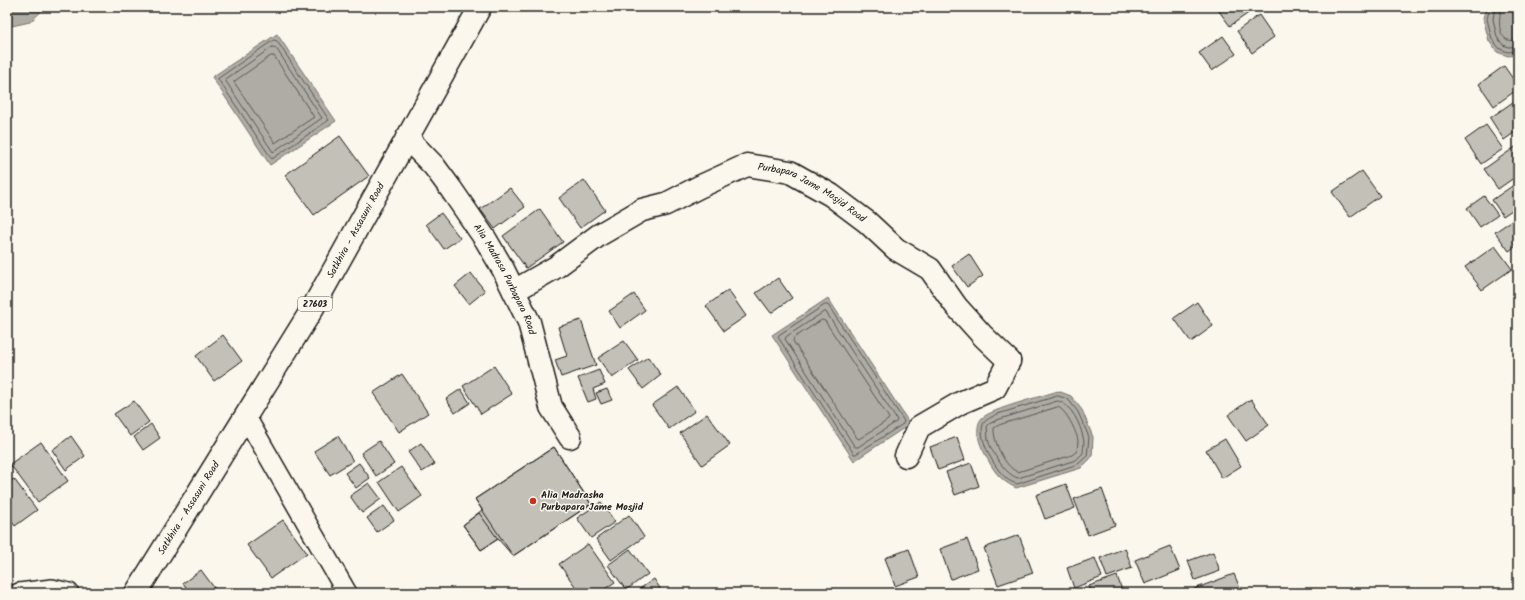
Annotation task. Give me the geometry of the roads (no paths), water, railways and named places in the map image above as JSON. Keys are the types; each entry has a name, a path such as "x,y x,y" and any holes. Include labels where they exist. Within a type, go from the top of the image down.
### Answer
{"main road":[{"name":"Satkhira - Assasuni Road","path":"136,593 311,311 480,7"},
{"name":"Alia Madrasa Purbapara Road","path":"407,138 434,166 451,189 486,240 514,291 528,322 551,407 570,437"},
{"name":"Purbapara Jame Mosjid Road","path":"514,291 556,266 599,235 642,210 666,204 747,165 790,172 831,195 867,222 896,249 930,269 956,306 983,336 1009,361 995,388 960,403 919,426 906,456"}],"street":[{"path":"246,417 347,593"},
{"path":"20,593 52,589 68,593"}],"water":[{"path":"7,7 46,7 30,22 7,27"},
{"path":"1486,7 1518,7 1518,55 1508,56 1497,52 1489,41 1483,18"},
{"path":"277,34 336,121 270,165 212,77"},
{"path":"828,298 910,424 854,461 772,335"},
{"path":"1058,391 1071,396 1082,410 1093,437 1092,457 1081,468 1016,488 1000,477 990,464 979,440 978,426 980,421 987,414"}],"place":[{"name":"Alia Madrasha Purbapara Jame Mosjid","path":"533,501"}]}
